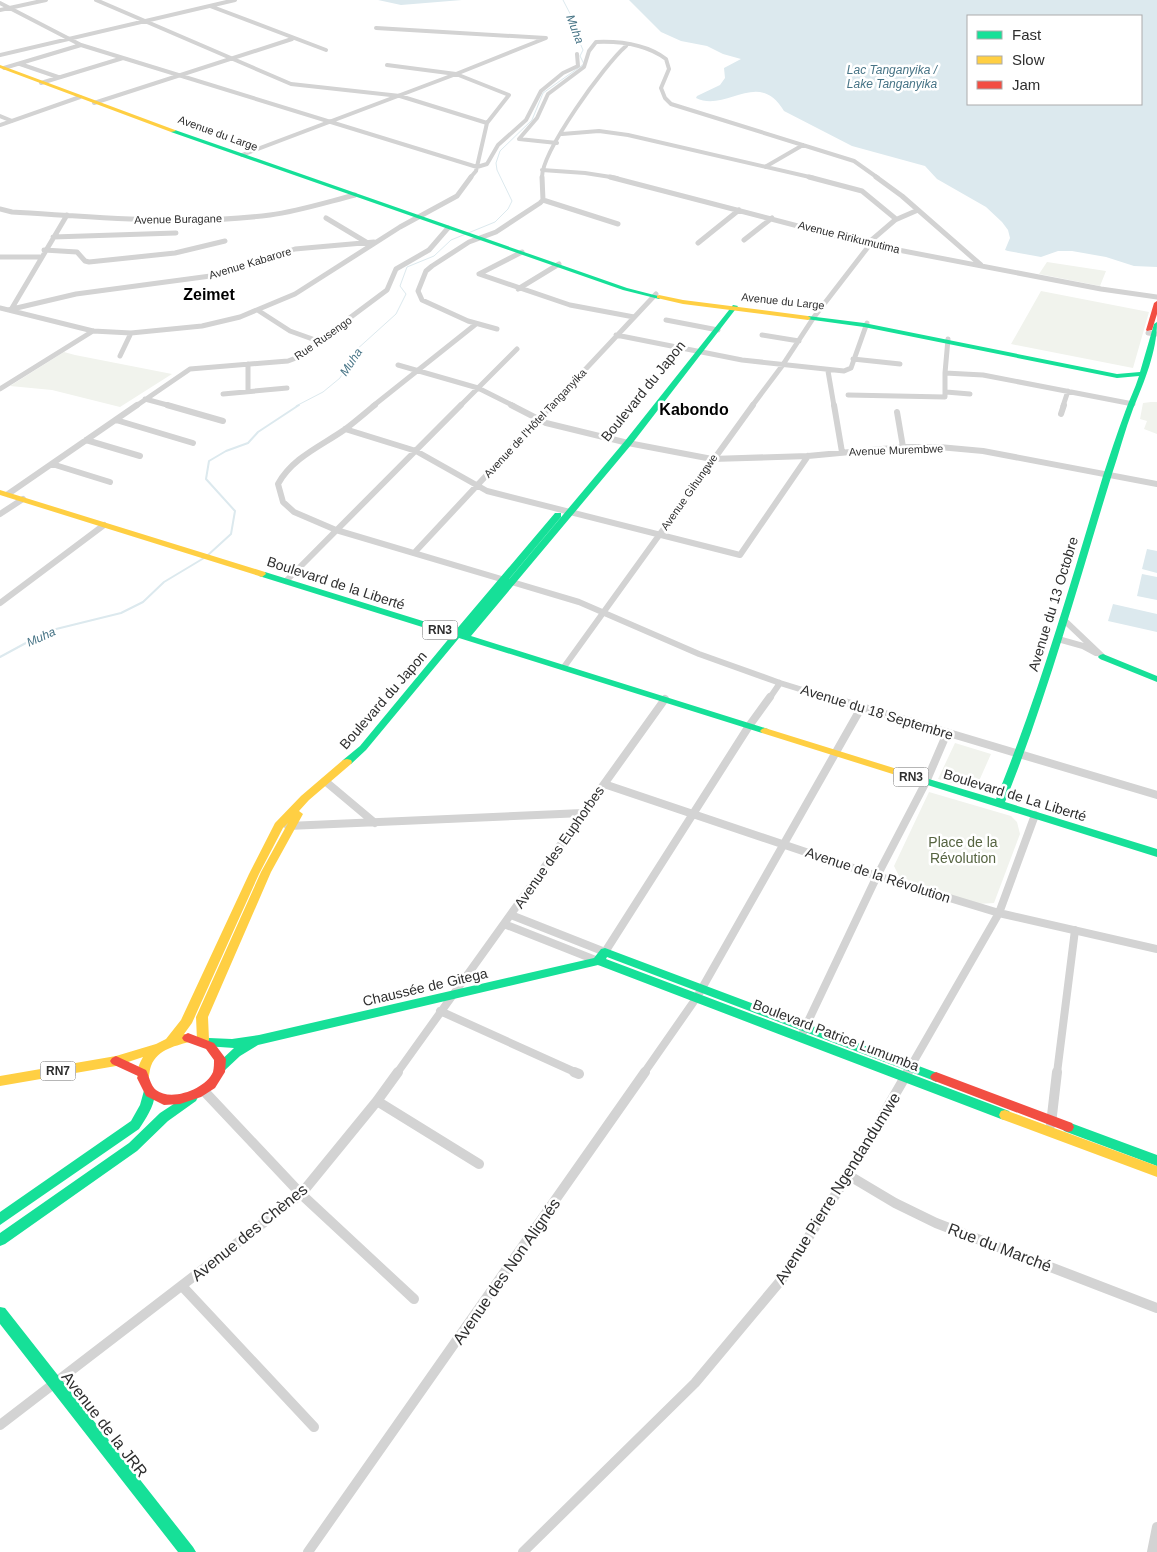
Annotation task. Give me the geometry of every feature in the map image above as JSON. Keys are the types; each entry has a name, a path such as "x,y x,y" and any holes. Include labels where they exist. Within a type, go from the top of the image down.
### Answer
{"main road":[{"name":"Avenue du Large","path":"2,67 94,103 471,235"},
{"name":"Avenue du Large","path":"428,221 557,265 655,295 731,307 815,316 866,324 1121,377 1139,374"},
{"path":"1130,405 1133,387 1148,359 1157,303"},
{"name":"Boulevard du Japon","path":"206,1042 202,1017 232,936 279,826 327,784 362,758 376,738 665,392 731,307"},
{"name":"Avenue du Large","path":"1092,370 1139,374"},
{"path":"1130,405 1139,374"},
{"path":"1121,377 1132,383 1133,387"},
{"name":"Avenue du 13 Octobre","path":"999,804 1019,755 1058,639 1130,405"},
{"name":"Boulevard de la Liberté","path":"4,493 665,699"},
{"path":"1103,657 1157,679"},
{"name":"Boulevard de La Liberté","path":"665,699 836,755 1157,853"},
{"name":"Boulevard du Japon","path":"171,1041 186,1023 290,826 327,784"},
{"path":"598,961 605,952"},
{"name":"Boulevard Patrice Lumumba","path":"605,952 700,993"},
{"name":"Boulevard Patrice Lumumba","path":"598,961 700,993 1051,1125 1157,1161"},
{"name":"Chaussée de Gitega","path":"206,1042 232,1044 259,1040 598,961"},
{"path":"0,1219 135,1125 146,1106 148,1091 142,1073 148,1058 161,1046 171,1041 188,1038 206,1042 216,1050 220,1058 218,1076 204,1091 164,1116 133,1147 0,1240"},
{"name":"Chaussée de Gitega","path":"220,1068 236,1053 259,1040"},
{"name":"RN7","path":"0,1081 116,1061 161,1046"},
{"path":"116,1061 142,1073"},
{"path":"148,1091 163,1099 172,1100 192,1097"},
{"name":"Boulevard Patrice Lumumba","path":"1051,1125 1157,1172"},
{"name":"Avenue de la JRR","path":"0,1313 188,1552"}],"street":[{"path":"0,10 46,0"},
{"path":"96,0 293,85 400,96 487,123"},
{"path":"0,55 235,0"},
{"path":"0,3 81,45 477,167 487,164 498,145 526,120 535,99 541,91 563,72 578,66 576,54"},
{"path":"210,6 292,39 326,50"},
{"path":"242,155 400,96 546,38 376,28"},
{"path":"94,103 292,39"},
{"path":"557,142 519,139 537,118 550,92 584,67 589,51 596,42 653,50 667,59 669,68 661,88 665,98 672,104 854,161 918,210 981,265"},
{"path":"2,67 19,64 81,45"},
{"path":"543,200 542,170 557,142 613,56 626,46"},
{"path":"41,83 123,58"},
{"path":"19,64 58,77"},
{"path":"0,308 93,330 131,332 202,326 259,311 295,294 376,242 457,196 473,176 477,167 487,123 509,95 456,74 387,65"},
{"path":"0,125 80,97"},
{"path":"0,116 12,121"},
{"path":"562,134 587,131 614,132 860,190 896,219"},
{"path":"765,167 803,145"},
{"name":"Avenue Ririkumutima","path":"542,170 585,173 626,180 867,244 1101,289 1157,297"},
{"name":"Avenue Buragane","path":"0,211 174,220 247,217 296,210 355,195"},
{"path":"543,200 618,224"},
{"path":"497,328 476,324 428,304 418,296 418,291 426,271 471,235 496,232 543,200"},
{"path":"698,243 739,210"},
{"name":"Avenue Gihungwe","path":"564,667 712,459 782,366 815,316 868,247 867,244 896,219 918,210"},
{"path":"10,309 66,215"},
{"path":"326,218 366,242"},
{"path":"744,240 772,218"},
{"name":"Rue Rusengo","path":"4,493 52,464 190,369 293,360 387,290 396,269 429,250 448,228"},
{"path":"53,237 176,234"},
{"path":"44,250 77,252 85,261 89,262 175,254 225,241"},
{"name":"Avenue Kabarore","path":"10,309 76,294 218,275 295,249 376,242"},
{"path":"521,253 479,274 518,290 592,310 634,317"},
{"path":"0,257 40,257"},
{"path":"518,290 557,265"},
{"name":"Avenue de l'Hôtel Tanganyika","path":"415,552 655,295"},
{"path":"259,311 290,331 318,341"},
{"path":"666,320 715,329"},
{"path":"345,429 476,324"},
{"path":"616,335 697,352 782,366 828,371 849,370 866,324"},
{"path":"0,389 93,330"},
{"path":"120,356 131,332"},
{"path":"762,335 799,341"},
{"path":"848,395 945,397 947,340"},
{"path":"286,581 517,349"},
{"path":"853,358 900,364"},
{"path":"248,364 248,391"},
{"name":"Avenue Murembwe","path":"398,365 478,388 538,420 624,442 712,459 808,456 902,447 971,449 1157,484"},
{"path":"828,371 842,452"},
{"path":"945,373 983,375 1130,405"},
{"path":"223,394 287,388"},
{"path":"1061,414 1068,391"},
{"path":"946,392 970,394"},
{"path":"145,399 223,421"},
{"path":"897,412 902,447"},
{"path":"116,420 193,443"},
{"path":"345,429 416,451 476,486 740,555 808,456"},
{"name":"Avenue du 18 Septembre","path":"345,429 293,464 283,475 278,484 283,502 294,512 336,530 508,580 604,611 699,654 780,683 1157,795"},
{"path":"86,440 140,456"},
{"path":"52,464 110,482"},
{"path":"0,514 23,499"},
{"path":"0,603 104,525"},
{"path":"1064,619 1103,657"},
{"path":"1058,639 1082,646 1103,657"},
{"path":"605,952 749,726 780,683"},
{"name":"Avenue des Euphorbes","path":"452,995 665,699"},
{"name":"Avenue des Non Alignés","path":"308,1552 508,1270 700,993 861,708"},
{"path":"803,1031 877,876 926,782 947,732"},
{"path":"327,784 375,823"},
{"name":"Avenue de la Révolution","path":"604,784 877,876 999,912 1157,949"},
{"path":"279,826 583,813"},
{"name":"Avenue Pierre Ngendandumwe","path":"523,1552 707,1369 782,1279 848,1175 999,912 1035,815"},
{"name":"Boulevard Patrice Lumumba","path":"511,915 605,952"},
{"name":"Boulevard Patrice Lumumba","path":"504,924 598,961"},
{"path":"1051,1125 1075,930"},
{"name":"Avenue des Chènes","path":"0,1425 301,1194 377,1100 452,995"},
{"path":"440,1011 579,1074"},
{"path":"204,1091 301,1194 414,1299"},
{"path":"377,1100 479,1164"},
{"name":"Rue du Marché","path":"848,1175 895,1203 936,1223 1157,1308"},
{"path":"182,1286 314,1427"},
{"path":"1152,1552 1157,1527"}],"green space":[{"path":"1047,262 1106,271 1100,286 1039,274"},
{"path":"1041,291 1149,312 1133,368 1011,344"},
{"path":"64,352 172,374 120,407 52,390 10,386"},
{"path":"1157,402 1157,434 1144,429 1147,421 1140,419 1143,403"},
{"path":"955,743 991,754 975,790 938,779"},
{"name":"Place de la Révolution","path":"929,792 1011,816 1017,822 1020,834 994,903 978,904 900,878 894,866"}],"water":[{"path":"378,0 462,0 401,5"},
{"name":"Lac Tanganyika / Lake Tanganyika","path":"629,0 1157,0 1157,267 1134,266 1106,257 1072,251 1058,251 1041,257 1005,250 1010,238 1008,230 1002,222 986,207 937,179 925,166 852,146 784,111 774,99 764,93 753,92 707,101 696,98 720,85 725,78 724,68 741,59 723,54 707,46 681,41 661,32"},
{"path":"1147,549 1157,551 1157,573 1142,569"},
{"path":"1142,574 1157,577 1157,600 1137,596"},
{"path":"1113,604 1157,614 1157,632 1108,621"}],"waterway":[{"name":"Muha","path":"296,406 323,392 340,378 355,351 396,314 406,294 400,286 407,267 434,256 451,240 495,222 508,209 512,201 497,170 496,163 500,151 532,120 543,93 584,64 580,56 583,50 577,36 578,29 563,0"},
{"name":"Muha","path":"208,555 231,534 235,511 206,479 209,461 226,451 248,443 258,432 299,405"},
{"name":"Muha","path":"0,657 48,631 121,613 143,602 164,582 204,558"}],"traffic: fast":[{"path":"173,131 625,289 659,297"},
{"path":"465,637 628,443 735,306"},
{"path":"808,318 864,325 1117,376 1142,374"},
{"path":"999,804 1019,755 1058,639 1108,474 1129,410 1138,391 1157,324"},
{"path":"457,635 558,515"},
{"path":"262,574 765,731"},
{"path":"347,762 363,748 457,635"},
{"path":"1103,657 1157,679"},
{"path":"922,780 1157,853"},
{"path":"598,961 605,952 936,1077"},
{"path":"598,961 1005,1115"},
{"path":"209,1043 232,1044 259,1040 598,961"},
{"path":"220,1068 236,1053 253,1043"},
{"path":"0,1219 135,1125 146,1106 149,1091"},
{"path":"0,1240 133,1147 164,1117 192,1097"},
{"path":"1068,1127 1157,1161"},
{"path":"0,1313 188,1552"}],"traffic: slow":[{"path":"0,66 173,131"},
{"path":"659,297 683,302 808,318"},
{"path":"0,492 262,574"},
{"path":"765,731 922,780"},
{"path":"171,1041 186,1023 254,874 279,826 305,798 347,762"},
{"path":"203,1040 202,1017 266,872 298,814"},
{"path":"143,1078 147,1061 157,1049 171,1042 188,1038"},
{"path":"0,1081 116,1061 155,1048"},
{"path":"1005,1115 1157,1172"}],"traffic: jam":[{"path":"1149,330 1157,303"},
{"path":"143,1078 151,1093 164,1100 180,1099 196,1094 210,1084 219,1072 220,1059 210,1046 188,1038"},
{"path":"116,1061 142,1073"},
{"path":"936,1077 1068,1127"}],"district":[{"name":"Zeimet","path":"209,294"},
{"name":"Kabondo","path":"694,409"}]}
